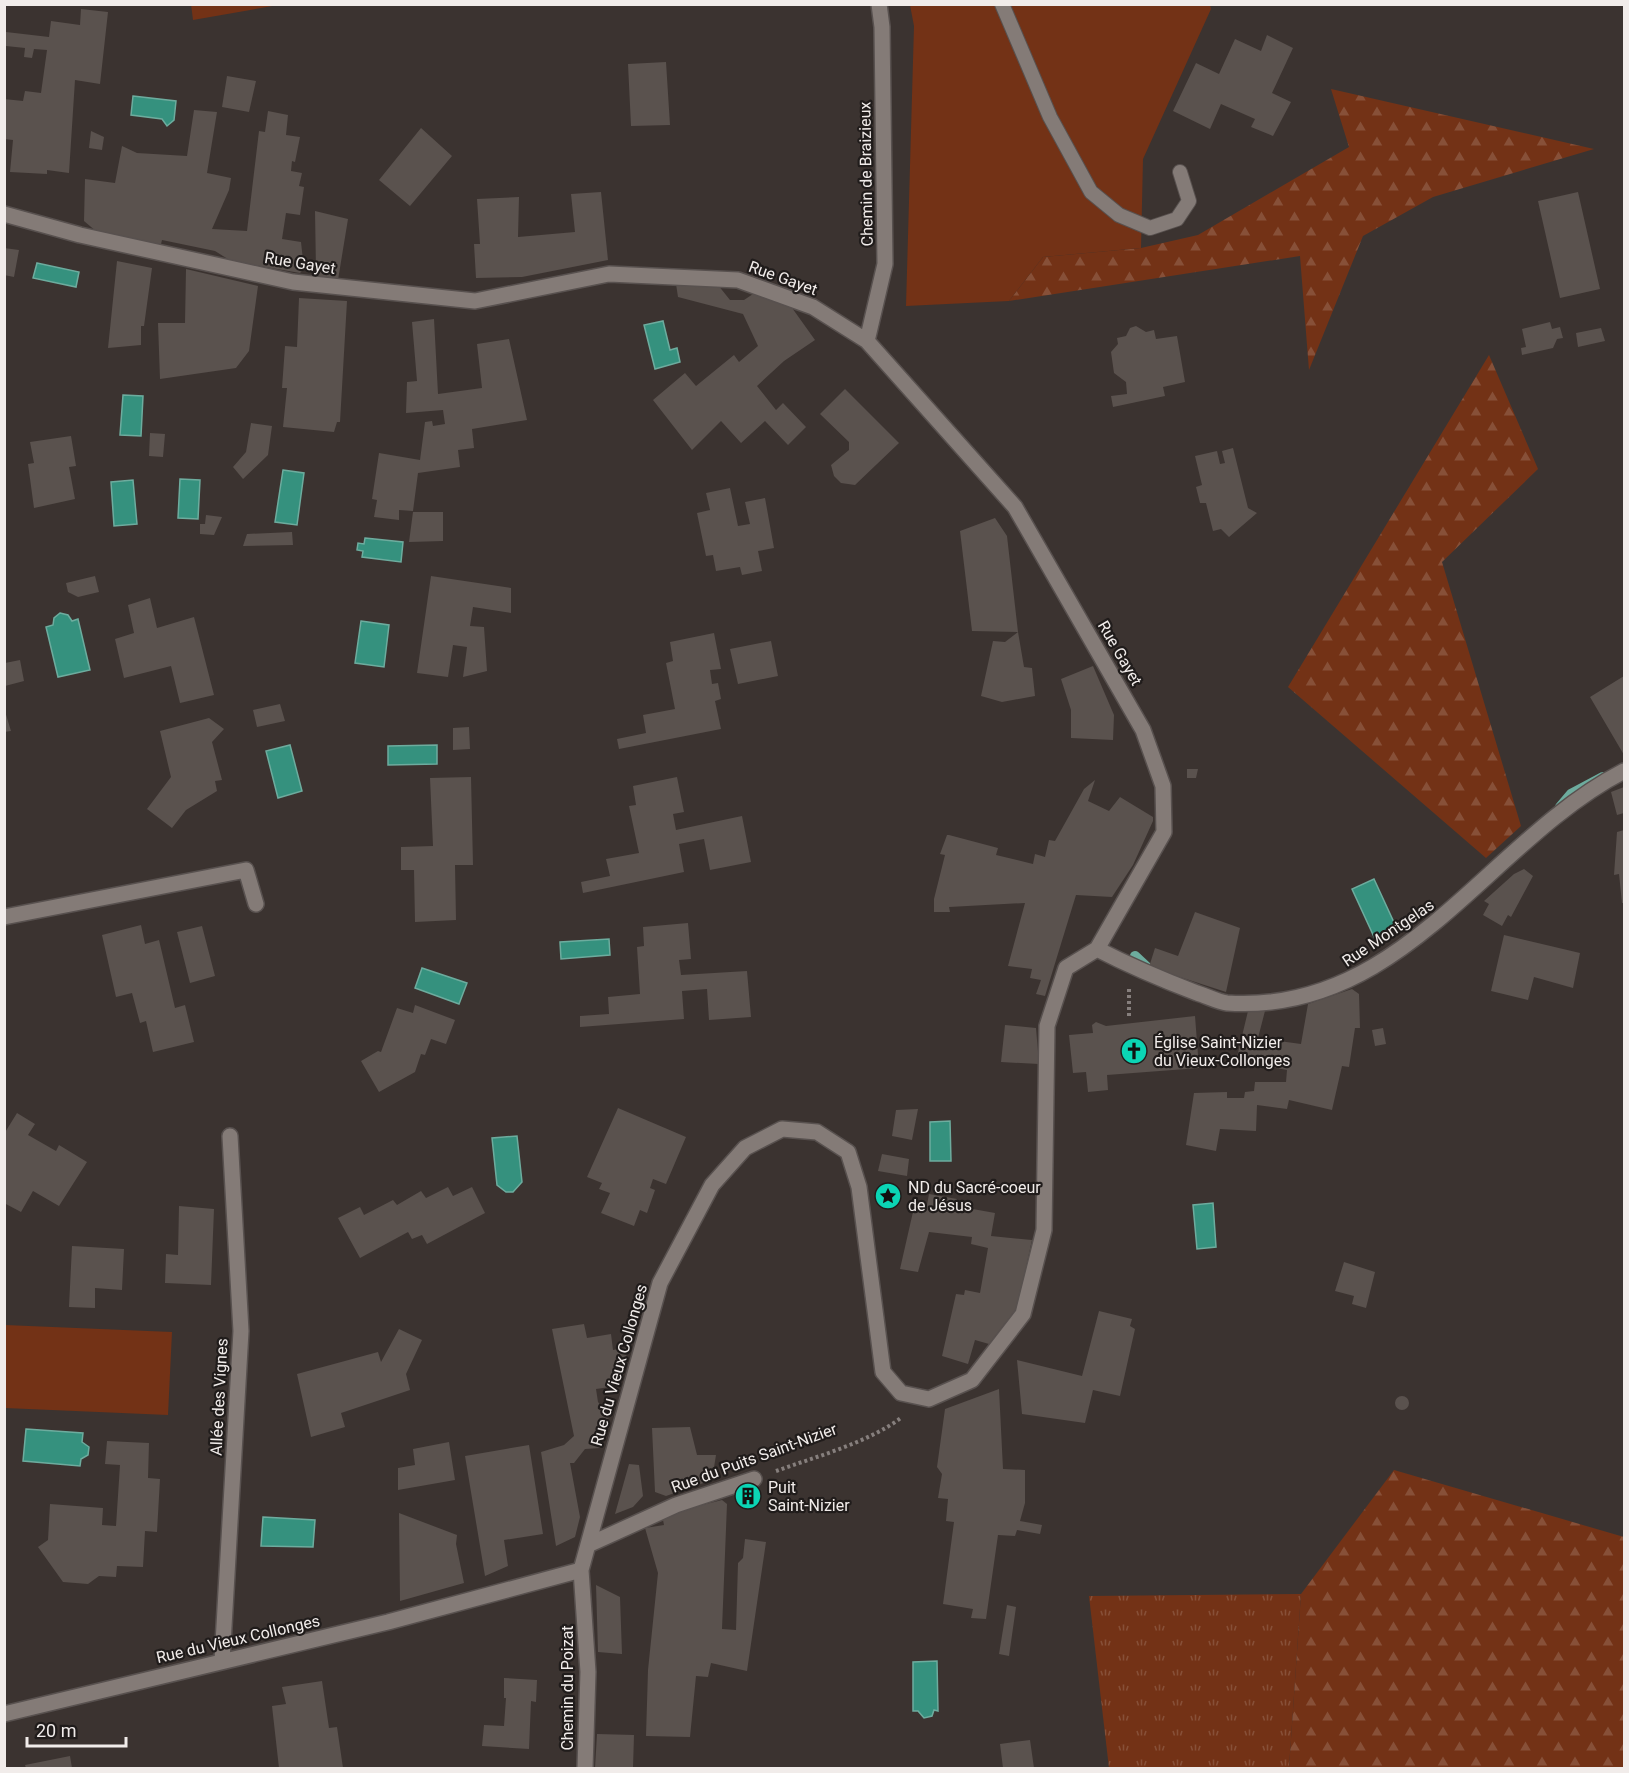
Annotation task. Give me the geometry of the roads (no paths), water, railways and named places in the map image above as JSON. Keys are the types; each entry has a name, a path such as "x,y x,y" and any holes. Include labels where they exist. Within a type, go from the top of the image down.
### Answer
{"street":[{"name":"Chemin de Braizieux","path":"867,341 885,264 882,27 879,4"},
{"name":"Rue Gayet","path":"4,214 80,235 293,282 475,301 609,274 738,280 813,307 867,341 1015,507 1143,730 1163,786 1164,832 1097,949"},
{"name":"Rue Montgelas","path":"1097,949 1146,974 1225,1003 1289,1001 1352,980 1449,913 1592,788 1624,771"},
{"path":"4,917 246,870 256,904"},
{"name":"Rue du Vieux Collonges","path":"4,1714 399,1619 581,1570 660,1283 712,1185 745,1148 783,1128 817,1132 848,1152 859,1187 883,1372 901,1393 929,1399 972,1380 1023,1314 1044,1230 1047,1026 1066,968 1097,949"},
{"name":"Allée des Vignes","path":"222,1661 241,1331 230,1136"},
{"name":"Rue du Puits Saint-Nizier","path":"588,1545 676,1505 754,1479"},
{"name":"Chemin du Poizat","path":"581,1570 588,1672 585,1768"}],"lane":[{"path":"1002,4 1050,117 1091,192 1119,215 1150,228 1177,219 1190,201 1180,172"}],"waterway":[{"path":"1560,807 1571,794 1603,777"},
{"path":"1135,956 1150,970"}],"place":[{"name":"Église Saint-Nizier du Vieux-Collonges","path":"1134,1051"},
{"name":"ND du Sacré-coeur de Jésus","path":"888,1196"},
{"name":"Puit Saint-Nizier","path":"748,1496"}]}
